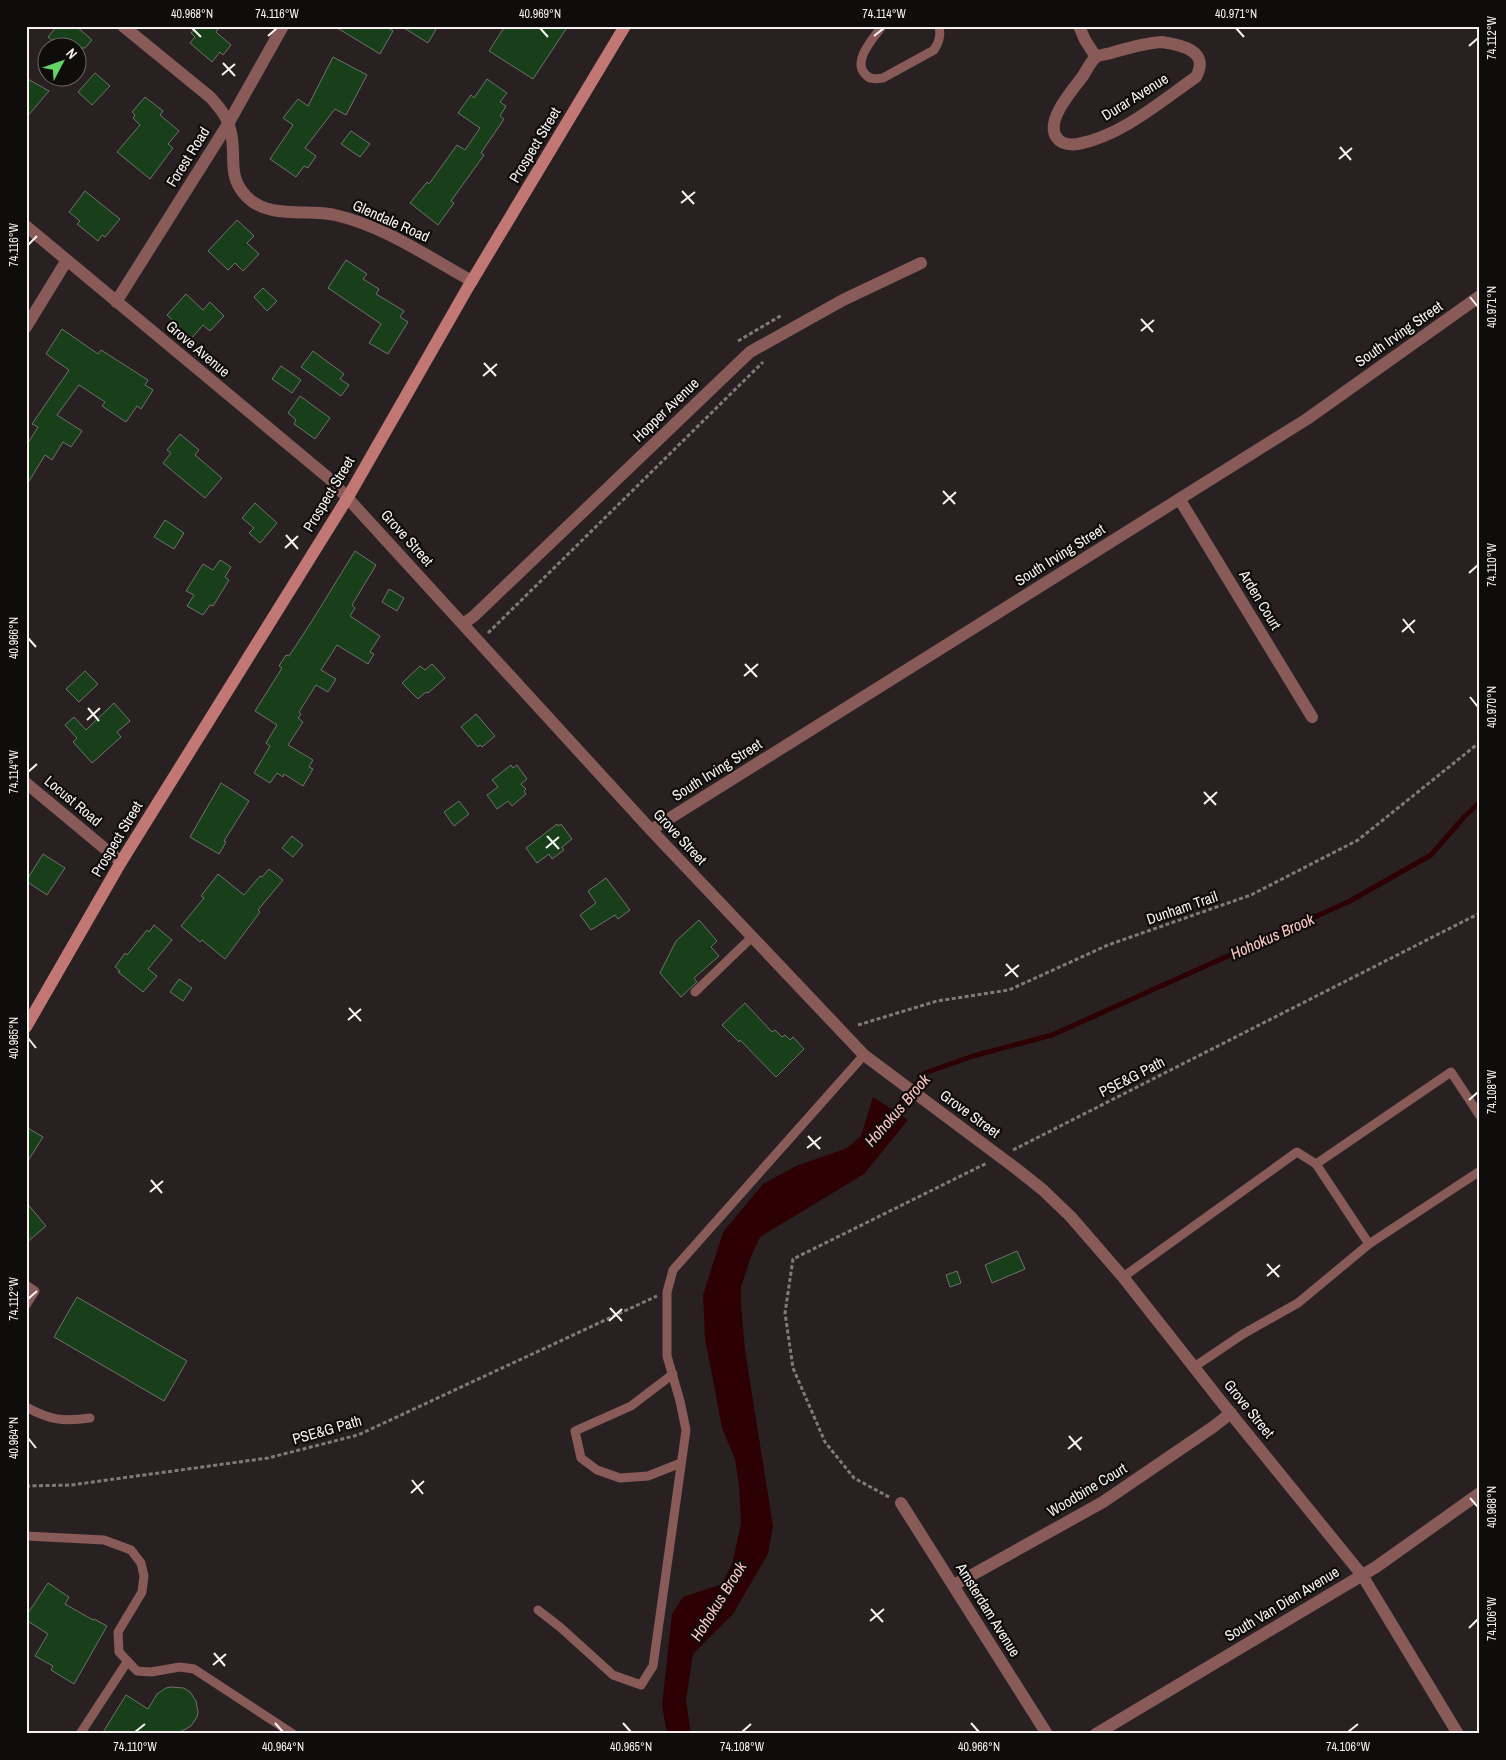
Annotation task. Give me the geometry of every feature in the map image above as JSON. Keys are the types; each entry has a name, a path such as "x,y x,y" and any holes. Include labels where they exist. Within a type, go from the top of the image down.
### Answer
{"main road":[{"name":"Prospect Street","path":"26,1027 121,862 348,497 472,281 625,26"}],"street":[{"name":"Glendale Road","path":"123,26 210,97 220,109 228,124 233,146 233,174 239,188 248,198 259,206 271,210 322,213 354,220 405,243 472,281"},
{"name":"Forest Road","path":"116,302 228,124 283,26"},
{"path":"1079,26 1096,57"},
{"name":"Durar Avenue","path":"1162,42 1190,48 1197,56 1200,64 1196,78 1120,128 1098,139 1067,145 1059,141 1054,134 1055,118 1096,57 1146,43 1162,42"},
{"name":"Grove Avenue","path":"26,226 331,480 348,497"},
{"path":"26,328 67,260"},
{"name":"Hopper Avenue","path":"463,624 481,610 750,352 843,300 922,263"},
{"name":"South Irving Street","path":"651,830 1307,419 1480,296"},
{"name":"Grove Street","path":"348,497 651,830 864,1055 1000,1156 1043,1190 1071,1217 1123,1277 1362,1575 1458,1734"},
{"name":"Arden Court","path":"1180,500 1312,718"},
{"name":"Locust Road","path":"26,783 121,862"},
{"name":"Woodbine Court","path":"954,1585 1102,1502 1218,1424 1231,1413"},
{"name":"South Van Dien Avenue","path":"1096,1734 1376,1567 1480,1493"},
{"name":"Amsterdam Avenue","path":"901,1503 1047,1734"}],"lane":[{"path":"882,26 862,56 860,64 862,72 876,80 934,50 939,42 941,32 939,26"},
{"path":"695,992 752,937"},
{"path":"538,1610 560,1627 613,1675 641,1684 653,1666 686,1430 667,1356 666,1292 673,1270 864,1055"},
{"path":"1316,1164 1451,1072 1480,1116"},
{"path":"1123,1277 1297,1152 1316,1164 1369,1244"},
{"path":"1194,1367 1243,1334 1298,1303 1369,1244 1480,1171"},
{"path":"26,1284 34,1291 26,1305"},
{"path":"672,1374 631,1406 575,1430 581,1458 597,1470 620,1478 648,1476 681,1463"},
{"path":"26,1407 52,1419 75,1420 90,1418"},
{"path":"26,1536 104,1540 131,1550 141,1563 144,1576 142,1592 118,1632 119,1652 127,1662 137,1670 151,1672 180,1667 194,1669 293,1734"},
{"path":"80,1734 127,1662"}],"path":[{"path":"488,633 766,358"},
{"name":"Dunham Trail","path":"858,1025 936,1001 1009,990 1108,945 1251,895 1358,840 1480,742"},
{"name":"PSE&G Path","path":"901,1503 854,1478 825,1442 793,1368 785,1313 793,1259 1480,913"},
{"name":"PSE&G Path","path":"26,1486 71,1485 268,1458 358,1435 666,1292"}],"water":[{"path":"873,1097 908,1120 864,1174 760,1237 750,1259 741,1288 745,1350 773,1526 768,1554 733,1614 693,1654 686,1700 691,1734 667,1734 662,1705 672,1614 683,1597 722,1584 732,1564 741,1524 739,1485 735,1459 722,1428 705,1338 703,1295 723,1232 763,1184 796,1166 847,1148 861,1136"}],"building":[{"path":"57,26 76,26 92,40 88,45 88,38 48,37"},
{"path":"197,26 220,26 216,32 231,45 223,55 220,52 212,62 190,43 195,37 191,33"},
{"path":"334,26 385,26 393,31 380,54"},
{"path":"401,26 438,26 428,43"},
{"path":"505,26 568,26 533,79 489,51"},
{"path":"333,57 367,75 346,115 335,109 305,148 316,156 308,168 304,166 296,177 270,159 293,125 283,118 298,99 308,106"},
{"path":"95,73 110,86 92,105 78,92 82,88 88,88 88,81"},
{"path":"26,78 38,85 38,88 49,91 26,118"},
{"path":"487,79 507,93 500,102 506,106 500,116 504,119 481,153 484,155 451,201 454,203 438,225 410,203 427,182 429,184 457,145 465,150 480,128 458,113 471,95 474,98"},
{"path":"145,97 163,111 160,115 179,131 168,144 173,148 150,179 117,152 140,125 133,118 135,115 132,112"},
{"path":"351,131 370,144 360,157 341,144"},
{"path":"85,191 120,219 105,237 102,235 98,241 77,224 80,221 69,212"},
{"path":"237,220 254,236 247,243 259,254 243,271 235,263 228,270 208,251"},
{"path":"346,260 367,274 363,279 379,289 376,294 404,311 400,317 408,322 388,354 369,343 381,324 328,288"},
{"path":"263,288 277,301 267,311 254,297"},
{"path":"186,294 203,310 210,302 224,316 210,331 203,325 189,341 177,330 180,327 167,315"},
{"path":"62,329 98,354 101,350 148,380 145,385 153,390 141,409 137,406 126,422 102,406 105,402 79,385 57,415 82,431 71,447 63,442 52,460 45,455 26,486 26,446 38,427 32,424 69,370 46,354"},
{"path":"313,351 344,374 340,379 349,385 341,396 301,367"},
{"path":"281,366 301,380 292,393 272,379"},
{"path":"300,396 330,418 315,439 294,424 296,420 288,413"},
{"path":"180,434 199,450 195,455 222,478 205,498 163,463 171,453 167,450"},
{"path":"255,503 277,523 260,543 249,533 254,528 242,518"},
{"path":"165,520 184,533 174,549 154,537"},
{"path":"355,551 376,565 352,605 355,608 350,616 380,636 370,652 374,654 368,664 337,645 321,670 336,679 328,692 316,685 299,712 301,714 298,718 303,722 288,745 313,760 309,767 313,769 303,786 284,774 283,777 277,773 270,783 254,773 270,746 266,743 277,725 255,711 282,668 279,666 286,655 289,656"},
{"path":"220,560 231,567 225,577 229,580 213,606 210,605 203,615 187,606 194,595 186,591 203,564 213,570"},
{"path":"389,589 404,598 397,611 382,602"},
{"path":"432,664 445,678 418,699 402,683 420,666 425,670"},
{"path":"85,671 98,684 79,702 66,689"},
{"path":"114,703 130,721 117,732 121,737 92,763 73,742 77,738 65,725 74,717 86,730"},
{"path":"476,714 495,736 482,747 480,745 478,747 461,727"},
{"path":"511,765 513,768 517,765 527,779 521,784 526,789 524,791 526,794 512,806 508,801 497,809 487,795 498,787 492,780"},
{"path":"221,783 249,801 224,841 226,842 219,854 190,837"},
{"path":"459,801 469,814 454,826 444,812"},
{"path":"557,824 558,826 561,824 572,839 562,847 564,850 552,859 549,854 537,863 526,848"},
{"path":"292,836 303,845 293,857 282,848"},
{"path":"43,854 65,868 47,895 26,881"},
{"path":"269,869 283,880 258,910 260,912 225,959 181,926 204,898 201,896 218,874 244,895 260,876 262,877"},
{"path":"606,878 630,910 618,919 615,915 591,930 580,915 596,903 588,891"},
{"path":"699,920 717,941 711,947 719,956 694,978 697,982 681,997 660,973 676,941"},
{"path":"154,925 172,940 148,969 157,976 143,992 118,972 120,971 115,967 125,953 127,955 147,930 149,932"},
{"path":"179,979 192,988 183,1001 170,992"},
{"path":"745,1003 772,1032 775,1030 782,1037 785,1035 790,1040 793,1037 804,1049 776,1077 740,1040 739,1042 722,1025"},
{"path":"26,1127 43,1137 26,1164"},
{"path":"26,1202 46,1226 26,1243"},
{"path":"1017,1251 1025,1269 992,1283 985,1265"},
{"path":"957,1271 961,1283 950,1287 946,1275"},
{"path":"77,1297 187,1361 164,1401 54,1337"},
{"path":"48,1583 69,1597 65,1604 107,1626 74,1684 51,1670 53,1666 35,1656 48,1634 26,1620 26,1616"},
{"path":"171,1687 184,1688 190,1692 196,1701 197,1717 191,1726 179,1734 102,1734 126,1695 148,1709 157,1694"}],"waterway":[{"name":"Hohokus Brook","path":"890,1116 925,1073 973,1056 1052,1035 1348,902 1431,855 1464,817 1480,802"}]}
